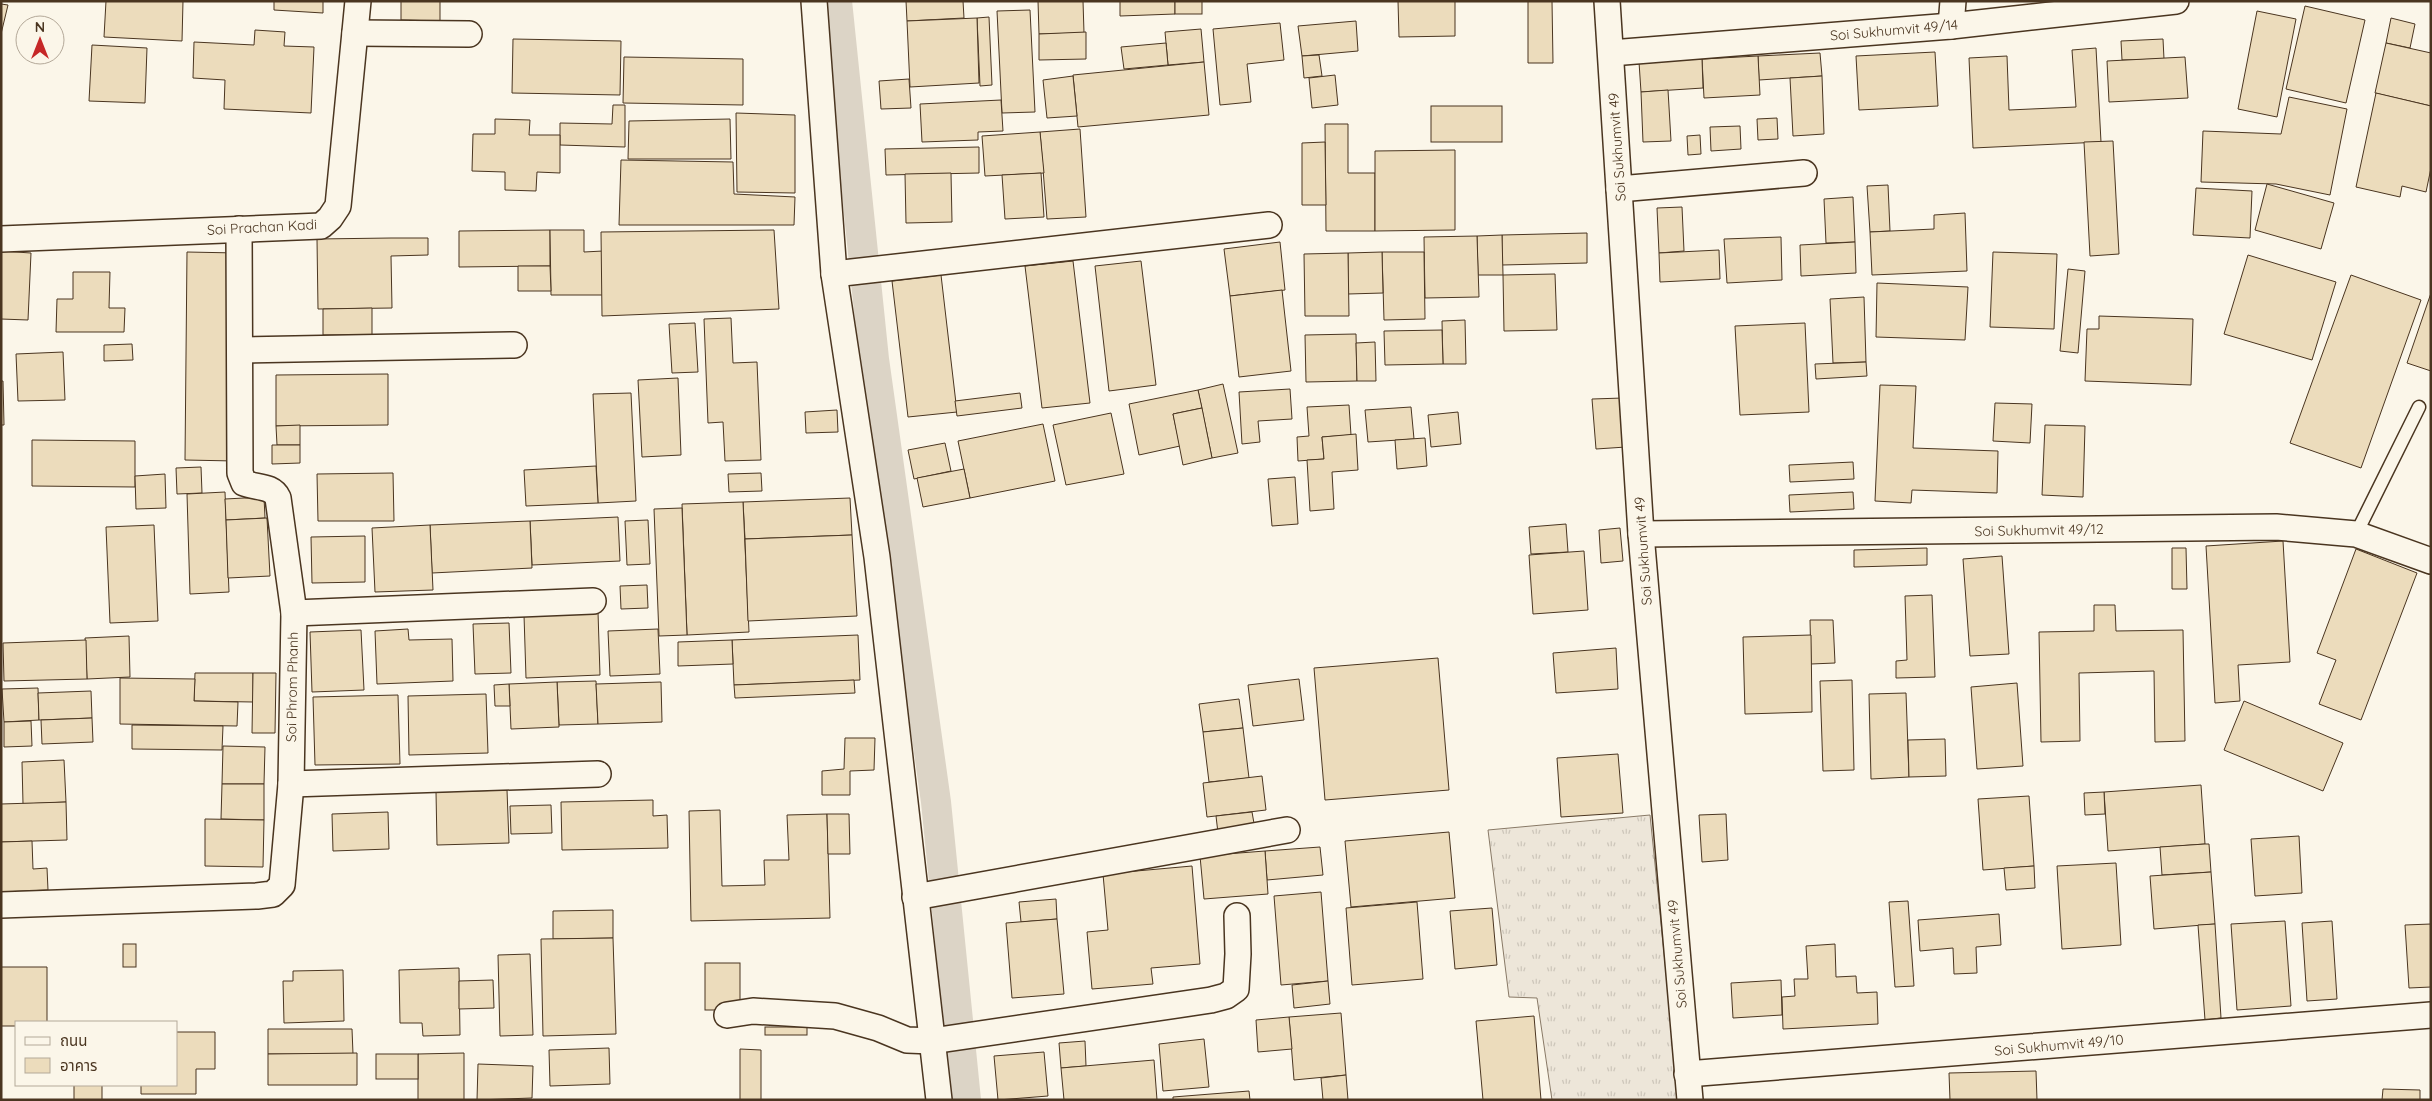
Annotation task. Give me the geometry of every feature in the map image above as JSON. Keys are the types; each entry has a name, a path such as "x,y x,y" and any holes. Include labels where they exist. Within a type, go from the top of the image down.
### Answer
{"street":[{"name":"Soi Prachan Kadi","path":"1,239 321,226 330,218 338,206 358,1"},
{"path":"814,1 834,274 877,556 939,1100"},
{"name":"Soi Sukhumvit 49","path":"1607,1 1641,534 1690,1100"},
{"path":"1951,26 1953,1"},
{"name":"Soi Sukhumvit 49/14","path":"1611,53 1951,26 2176,1"},
{"path":"355,33 469,34"},
{"path":"1619,189 1804,173"},
{"path":"834,274 1269,225"},
{"name":"Soi Phrom Phanh","path":"1,905 107,903 273,894 282,885 291,784 294,613 278,498 275,492 269,489 253,487 244,483 240,473 239,229"},
{"path":"240,350 514,345"},
{"name":"Soi Sukhumvit 49/12","path":"1641,534 2276,527 2356,534 2431,561"},
{"path":"294,613 593,601"},
{"path":"291,784 598,774"},
{"path":"915,896 1287,830"},
{"path":"727,1015 753,1011 835,1016 878,1028 907,1040 932,1041 1211,1000 1226,996 1236,989 1238,954 1237,916"},
{"name":"Soi Sukhumvit 49/10","path":"1687,1074 2431,1015"}],"lane":[{"path":"2356,534 2419,407"}],"green space":[{"path":"1650,815 1679,1100 1552,1100 1537,998 1509,997 1488,830"}],"building":[{"path":"106,1 183,1 182,41 104,37"},
{"path":"274,1 323,1 323,13 274,10"},
{"path":"401,1 440,1 440,21 401,20"},
{"path":"906,1 963,1 964,18 907,21"},
{"path":"1038,1 1083,1 1084,33 1039,34"},
{"path":"1120,1 1175,1 1175,14 1120,16"},
{"path":"1175,1 1202,1 1202,14 1175,14"},
{"path":"1398,1 1455,1 1455,36 1399,37"},
{"path":"1528,1 1552,1 1553,63 1528,63"},
{"path":"1,4 8,5 1,34"},
{"path":"2305,6 2365,20 2346,103 2286,89"},
{"path":"1030,10 1035,112 1002,113 997,11"},
{"path":"2257,11 2296,19 2277,117 2238,109"},
{"path":"989,17 992,85 980,86 977,18"},
{"path":"977,18 979,83 910,87 907,21"},
{"path":"2391,18 2415,24 2410,48 2386,43"},
{"path":"1356,21 1358,51 1302,56 1298,26"},
{"path":"1280,23 1284,60 1247,64 1251,102 1220,105 1213,29"},
{"path":"1201,29 1204,62 1168,65 1165,32"},
{"path":"255,30 285,32 284,46 314,47 311,113 224,109 225,80 193,78 194,42 254,45"},
{"path":"1086,32 1086,59 1039,60 1039,34"},
{"path":"513,39 621,41 620,95 512,93"},
{"path":"2163,39 2164,59 2122,60 2121,41"},
{"path":"1166,43 1168,65 1124,69 1121,47"},
{"path":"2386,43 2431,53 2431,106 2375,93"},
{"path":"92,45 147,48 145,103 89,101"},
{"path":"2096,48 2101,142 1973,148 1969,58 2007,56 2009,110 2076,107 2072,50"},
{"path":"1935,52 1938,106 1859,110 1856,56"},
{"path":"1820,53 1822,76 1759,80 1758,56"},
{"path":"1319,55 1322,76 1304,78 1302,56"},
{"path":"1758,56 1760,95 1704,98 1702,59"},
{"path":"624,57 743,59 743,105 623,103"},
{"path":"2185,57 2188,98 2109,102 2107,61"},
{"path":"1702,59 1703,88 1641,92 1639,62"},
{"path":"1204,62 1209,115 1078,127 1073,75"},
{"path":"1335,75 1338,105 1312,108 1309,78"},
{"path":"1073,76 1077,116 1047,118 1043,80"},
{"path":"1822,76 1824,134 1793,136 1790,78"},
{"path":"909,79 911,108 881,109 879,81"},
{"path":"1668,90 1671,141 1643,142 1641,92"},
{"path":"2376,93 2431,106 2431,168 2426,192 2402,186 2400,197 2356,187"},
{"path":"2289,97 2347,109 2330,195 2276,184 2201,182 2203,131 2281,134"},
{"path":"1001,100 1003,131 978,132 978,140 922,142 920,104"},
{"path":"613,105 625,105 625,147 560,145 560,123 612,124"},
{"path":"1431,106 1502,106 1502,142 1431,142"},
{"path":"736,113 795,115 795,193 737,192"},
{"path":"1777,118 1778,139 1758,140 1757,119"},
{"path":"495,119 530,120 529,135 560,135 560,173 537,172 536,191 505,190 505,172 472,171 473,134 495,134"},
{"path":"730,119 731,159 628,159 629,121"},
{"path":"1325,124 1348,124 1348,173 1375,173 1375,231 1326,231"},
{"path":"1740,126 1741,149 1711,151 1710,127"},
{"path":"1080,129 1086,217 1047,219 1040,132"},
{"path":"1040,132 1044,173 985,176 982,136"},
{"path":"1700,135 1701,154 1688,155 1687,136"},
{"path":"2113,141 2119,254 2090,256 2084,142"},
{"path":"1325,142 1326,205 1302,205 1302,143"},
{"path":"979,147 979,173 886,175 885,149"},
{"path":"1455,150 1455,230 1375,231 1375,151"},
{"path":"621,160 733,162 734,194 795,197 794,225 619,225"},
{"path":"951,173 952,222 906,223 905,174"},
{"path":"1041,173 1044,217 1005,219 1002,175"},
{"path":"2267,184 2334,203 2321,249 2255,230"},
{"path":"1888,185 1890,231 1870,232 1867,186"},
{"path":"2196,188 2252,191 2250,238 2193,235"},
{"path":"1853,197 1855,242 1826,243 1824,199"},
{"path":"1682,207 1684,251 1659,253 1657,208"},
{"path":"1965,213 1967,271 1872,275 1870,232 1934,229 1934,215"},
{"path":"550,230 550,266 459,267 459,231"},
{"path":"550,230 584,230 584,252 603,251 603,295 551,295"},
{"path":"774,230 779,309 602,316 601,232"},
{"path":"1587,233 1587,263 1502,265 1502,235"},
{"path":"1502,235 1503,275 1478,275 1477,236"},
{"path":"1477,236 1479,297 1425,298 1424,237"},
{"path":"1781,237 1782,280 1727,283 1724,239"},
{"path":"428,238 428,255 391,256 392,308 318,309 317,239"},
{"path":"1280,242 1285,290 1230,296 1224,249"},
{"path":"1855,242 1856,273 1801,276 1800,245"},
{"path":"1719,250 1720,279 1660,282 1659,253"},
{"path":"1,251 31,253 28,320 1,319"},
{"path":"187,252 237,253 235,461 185,460"},
{"path":"1382,252 1424,252 1425,319 1384,320"},
{"path":"1382,252 1383,293 1348,294 1348,253"},
{"path":"1993,252 2057,254 2054,329 1990,327"},
{"path":"1348,253 1349,316 1305,316 1304,254"},
{"path":"2248,255 2336,282 2312,360 2224,334"},
{"path":"1073,261 1090,403 1042,408 1025,266"},
{"path":"1141,261 1156,385 1109,391 1095,266"},
{"path":"518,266 550,266 551,291 518,291"},
{"path":"2068,269 2085,271 2078,353 2060,351"},
{"path":"73,272 110,272 109,308 125,308 124,332 56,332 57,299 73,299"},
{"path":"1555,274 1557,330 1504,331 1503,275"},
{"path":"941,275 957,412 908,417 892,281"},
{"path":"2351,275 2421,300 2361,468 2290,443"},
{"path":"1877,283 1968,287 1965,340 1876,337"},
{"path":"1282,290 1291,371 1239,377 1230,296"},
{"path":"2431,293 2431,371 2407,363"},
{"path":"1864,297 1866,362 1833,363 1830,299"},
{"path":"372,308 372,335 323,335 323,309"},
{"path":"2099,316 2193,319 2191,385 2085,381 2087,329 2099,329"},
{"path":"731,318 733,363 757,362 761,460 725,461 723,422 708,423 704,319"},
{"path":"1465,320 1466,364 1443,364 1442,321"},
{"path":"695,323 698,372 672,373 669,324"},
{"path":"1805,323 1809,412 1740,415 1735,326"},
{"path":"1442,330 1443,364 1385,365 1384,331"},
{"path":"1356,334 1357,381 1306,382 1305,335"},
{"path":"1375,342 1376,381 1357,381 1356,343"},
{"path":"132,344 133,360 104,361 104,345"},
{"path":"63,352 65,400 18,401 16,354"},
{"path":"1866,362 1867,376 1816,379 1815,364"},
{"path":"388,374 388,425 276,426 276,375"},
{"path":"678,378 681,455 642,457 638,380"},
{"path":"1,381 3,381 4,425 1,425"},
{"path":"1223,384 1238,453 1212,458 1198,390"},
{"path":"1880,385 1916,386 1913,448 1998,451 1997,493 1912,490 1911,503 1875,501"},
{"path":"1290,389 1292,419 1258,421 1260,442 1242,444 1239,392"},
{"path":"1198,390 1202,408 1173,414 1180,446 1139,455 1129,404"},
{"path":"631,393 636,501 598,503 593,394"},
{"path":"1020,393 1022,408 957,416 955,401"},
{"path":"1623,398 1626,447 1596,449 1592,399"},
{"path":"1995,403 2032,404 2030,443 1993,441"},
{"path":"1349,405 1351,435 1322,437 1324,459 1298,461 1297,437 1309,436 1307,407"},
{"path":"1411,407 1414,439 1368,442 1365,410"},
{"path":"1202,408 1212,458 1183,465 1173,414"},
{"path":"837,410 838,432 806,433 805,412"},
{"path":"1458,412 1461,444 1431,447 1428,415"},
{"path":"1111,413 1124,474 1066,485 1053,425"},
{"path":"1043,424 1055,481 970,498 958,441"},
{"path":"300,425 300,445 277,445 276,426"},
{"path":"2045,425 2085,426 2083,497 2042,495"},
{"path":"1356,434 1358,470 1332,472 1334,509 1310,511 1307,460 1324,459 1322,437"},
{"path":"1425,438 1427,466 1397,469 1395,440"},
{"path":"32,440 135,441 135,487 32,486"},
{"path":"945,443 951,471 914,479 908,450"},
{"path":"272,445 300,445 300,463 272,464"},
{"path":"1853,462 1854,479 1790,482 1789,465"},
{"path":"596,466 598,503 526,506 524,470"},
{"path":"201,467 202,493 177,494 176,468"},
{"path":"964,469 970,498 923,507 917,478"},
{"path":"393,473 394,521 318,521 317,474"},
{"path":"761,473 762,491 729,492 728,474"},
{"path":"165,474 166,508 136,509 135,476"},
{"path":"1295,477 1298,524 1272,526 1268,479"},
{"path":"225,492 229,592 190,594 187,494"},
{"path":"1853,492 1854,509 1790,512 1789,495"},
{"path":"264,497 265,518 226,520 225,499"},
{"path":"850,498 852,535 745,539 743,502"},
{"path":"743,502 749,632 687,635 682,504"},
{"path":"682,508 687,635 659,636 654,509"},
{"path":"618,517 620,561 532,565 530,521"},
{"path":"267,518 270,576 228,578 226,520"},
{"path":"648,520 650,564 627,565 625,521"},
{"path":"530,521 532,568 432,573 430,525"},
{"path":"1566,524 1568,552 1531,554 1529,527"},
{"path":"154,525 158,621 110,623 106,527"},
{"path":"430,525 433,590 375,592 372,528"},
{"path":"1620,528 1623,561 1601,563 1599,530"},
{"path":"852,535 857,616 748,621 745,539"},
{"path":"365,536 365,582 312,583 311,537"},
{"path":"2283,541 2290,662 2238,665 2240,701 2215,703 2206,546"},
{"path":"1927,548 1927,565 1854,567 1854,550"},
{"path":"2172,548 2186,548 2187,589 2172,589"},
{"path":"2356,549 2417,573 2361,720 2319,704 2336,660 2317,653"},
{"path":"1584,551 1588,610 1533,614 1529,555"},
{"path":"2002,556 2009,654 1970,656 1963,559"},
{"path":"647,585 648,608 621,609 620,586"},
{"path":"1932,595 1935,677 1896,678 1896,661 1907,660 1905,596"},
{"path":"2094,605 2115,605 2116,631 2183,630 2185,741 2155,742 2154,671 2079,673 2080,741 2041,742 2039,632 2094,631"},
{"path":"598,612 600,675 526,678 524,615"},
{"path":"1810,620 1833,620 1835,663 1811,664"},
{"path":"509,623 511,673 475,674 473,624"},
{"path":"408,629 409,640 452,639 453,681 377,684 375,631"},
{"path":"658,629 660,674 610,676 608,631"},
{"path":"361,630 364,690 312,692 310,632"},
{"path":"858,635 860,680 734,685 732,640"},
{"path":"1811,635 1812,712 1745,714 1743,637"},
{"path":"129,636 130,677 87,679 85,638"},
{"path":"86,640 87,679 4,681 3,643"},
{"path":"732,640 733,664 678,666 678,642"},
{"path":"1616,648 1618,689 1556,693 1553,653"},
{"path":"1438,658 1449,790 1325,800 1314,668"},
{"path":"195,673 253,673 253,702 194,701"},
{"path":"253,673 276,673 275,733 252,733"},
{"path":"120,678 195,679 194,701 238,702 237,726 120,724"},
{"path":"1299,679 1304,720 1253,726 1248,685"},
{"path":"854,680 855,693 735,698 734,685"},
{"path":"1852,680 1854,770 1823,771 1820,681"},
{"path":"596,681 598,724 559,725 557,682"},
{"path":"557,682 559,727 511,729 509,684"},
{"path":"661,682 662,722 598,724 596,684"},
{"path":"2017,683 2023,766 1977,769 1971,687"},
{"path":"509,684 510,706 495,706 494,685"},
{"path":"38,688 39,720 4,722 2,689"},
{"path":"91,691 92,718 39,720 38,693"},
{"path":"1906,693 1909,777 1871,779 1869,694"},
{"path":"486,694 488,753 409,755 408,696"},
{"path":"398,695 400,764 315,765 313,697"},
{"path":"1239,699 1243,728 1203,732 1199,704"},
{"path":"2244,701 2343,743 2323,791 2224,750"},
{"path":"92,718 93,742 42,744 41,720"},
{"path":"31,721 32,746 4,747 4,722"},
{"path":"132,725 223,726 222,750 132,749"},
{"path":"1243,728 1249,778 1209,782 1203,732"},
{"path":"845,738 875,738 874,770 850,771 850,795 822,795 822,771 844,769"},
{"path":"1945,739 1946,776 1909,777 1908,740"},
{"path":"223,746 265,747 264,784 222,784"},
{"path":"1618,754 1623,813 1561,817 1557,758"},
{"path":"64,760 66,802 23,804 22,762"},
{"path":"1262,776 1266,810 1207,817 1203,783"},
{"path":"222,784 264,784 264,820 221,819"},
{"path":"2201,785 2205,844 2108,851 2104,792"},
{"path":"507,790 509,843 437,845 436,792"},
{"path":"2104,792 2105,814 2085,815 2084,793"},
{"path":"2029,796 2034,866 1983,870 1978,799"},
{"path":"653,800 653,816 667,815 668,848 562,850 561,802"},
{"path":"66,802 67,840 1,842 1,804"},
{"path":"551,805 552,833 511,834 510,806"},
{"path":"720,810 722,886 765,885 764,860 789,860 787,815 827,814 830,918 691,921 689,811"},
{"path":"388,812 389,849 333,851 332,814"},
{"path":"1252,812 1255,829 1218,833 1216,816"},
{"path":"827,814 849,814 850,854 828,854"},
{"path":"1726,814 1728,860 1702,862 1699,815"},
{"path":"205,819 264,820 263,867 205,866"},
{"path":"1449,832 1455,898 1351,907 1345,841"},
{"path":"2299,836 2302,893 2255,896 2251,839"},
{"path":"32,841 33,869 47,868 48,890 1,892 1,842"},
{"path":"2209,844 2211,872 2162,875 2160,847"},
{"path":"1320,847 1323,875 1267,880 1265,851"},
{"path":"1265,851 1268,894 1204,899 1200,856"},
{"path":"2116,863 2121,945 2062,949 2057,866"},
{"path":"1192,866 1200,964 1151,968 1153,984 1092,989 1087,932 1108,930 1103,874"},
{"path":"2034,866 2035,888 2006,890 2004,868"},
{"path":"2211,872 2215,924 2154,929 2150,876"},
{"path":"1321,892 1328,981 1281,985 1274,896"},
{"path":"1056,899 1057,919 1021,922 1019,902"},
{"path":"1908,901 1914,986 1895,987 1889,902"},
{"path":"1417,902 1423,979 1352,985 1346,908"},
{"path":"1492,908 1497,965 1455,969 1450,911"},
{"path":"613,910 613,938 553,939 553,911"},
{"path":"1999,914 2001,945 1976,947 1977,973 1954,974 1953,948 1920,951 1918,920"},
{"path":"1057,919 1064,994 1012,998 1006,923"},
{"path":"2285,921 2291,1006 2237,1010 2231,924"},
{"path":"2332,921 2337,999 2307,1001 2302,923"},
{"path":"2215,924 2221,1018 2205,1020 2198,925"},
{"path":"2431,924 2431,987 2409,988 2405,925"},
{"path":"613,938 616,1034 543,1036 541,939"},
{"path":"123,944 136,944 136,967 123,967"},
{"path":"1835,944 1836,977 1856,976 1857,993 1877,992 1878,1024 1783,1029 1782,997 1795,996 1794,979 1808,979 1806,946"},
{"path":"530,954 533,1035 500,1036 498,955"},
{"path":"705,963 740,963 740,1010 705,1010"},
{"path":"1,967 47,967 47,1021 15,1021 15,1026 1,1026"},
{"path":"459,968 460,1035 423,1036 422,1023 400,1023 399,970"},
{"path":"343,970 344,1021 284,1023 283,981 293,981 293,971"},
{"path":"493,980 494,1008 459,1009 459,981"},
{"path":"1781,980 1782,1015 1733,1018 1731,983"},
{"path":"1328,981 1330,1004 1294,1008 1292,985"},
{"path":"1341,1013 1346,1075 1294,1080 1289,1017"},
{"path":"1534,1016 1541,1100 1483,1100 1476,1021"},
{"path":"1289,1017 1292,1049 1258,1052 1256,1020"},
{"path":"765,1027 807,1027 807,1035 765,1035"},
{"path":"268,1029 352,1029 353,1054 268,1054"},
{"path":"178,1032 215,1032 215,1069 196,1069 196,1094 141,1094 141,1086 178,1086"},
{"path":"1204,1039 1209,1087 1163,1091 1159,1044"},
{"path":"1085,1041 1086,1066 1061,1068 1059,1043"},
{"path":"609,1048 610,1084 550,1086 549,1050"},
{"path":"740,1049 761,1050 761,1100 740,1100"},
{"path":"1044,1052 1048,1096 998,1100 994,1056"},
{"path":"357,1053 357,1085 268,1085 268,1054"},
{"path":"464,1053 464,1100 418,1100 418,1054"},
{"path":"376,1054 418,1054 418,1079 376,1079"},
{"path":"1154,1060 1157,1100 1064,1100 1061,1068"},
{"path":"478,1064 533,1066 532,1098 477,1100"},
{"path":"2036,1071 2037,1100 1950,1100 1949,1073"},
{"path":"1346,1075 1348,1100 1323,1100 1321,1078"},
{"path":"74,1086 102,1086 102,1100 74,1100"},
{"path":"2383,1089 2420,1090 2420,1100 2382,1100"},
{"path":"1249,1091 1250,1100 1173,1100 1173,1097"}],"waterway":[{"path":"837,1 874,359 936,802 966,1100"}]}
